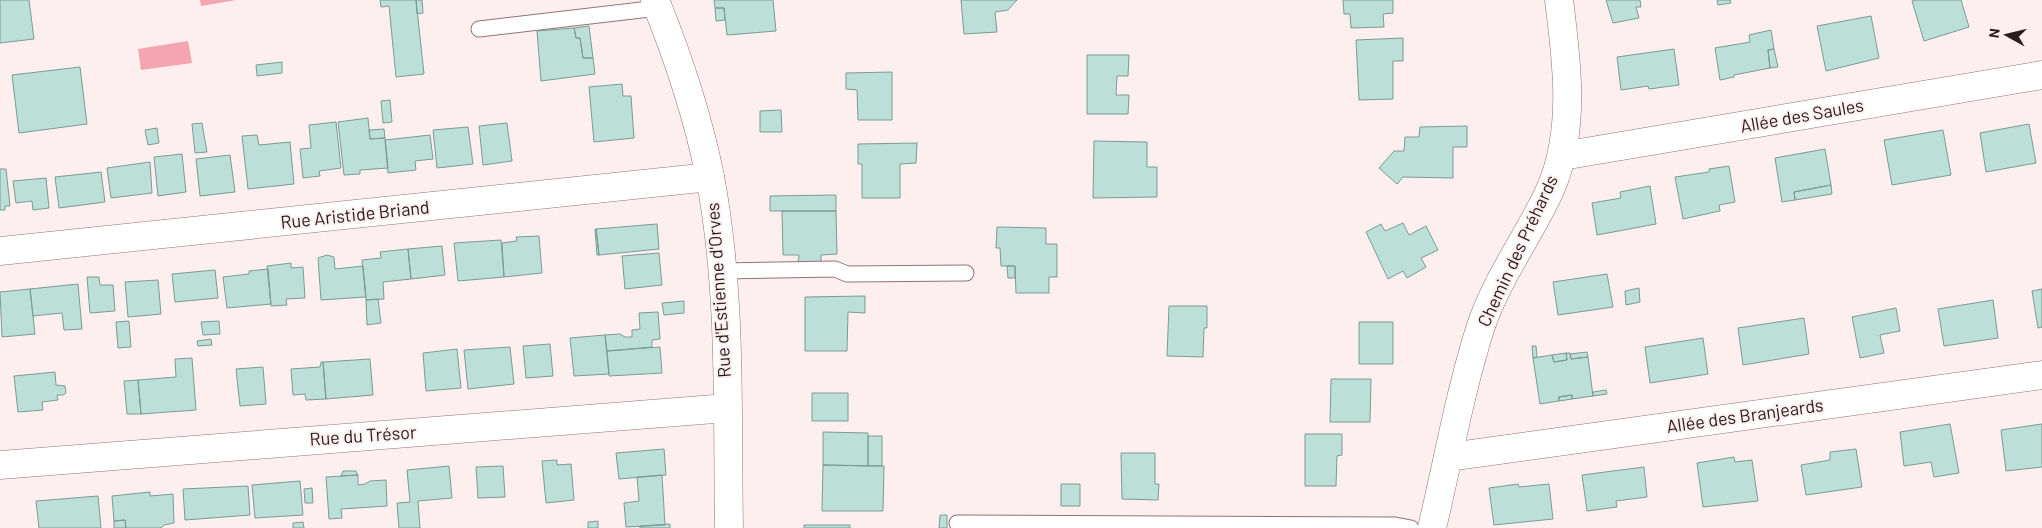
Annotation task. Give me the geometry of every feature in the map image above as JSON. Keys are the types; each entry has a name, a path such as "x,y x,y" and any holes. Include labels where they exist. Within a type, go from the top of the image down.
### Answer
{"street":[{"name":"Chemin des Préhards","path":"1432,528 1466,378 1482,324 1494,296 1550,190 1562,156 1567,94 1565,47 1559,0"},
{"name":"Rue d'Estienne d'Orves","path":"657,4 683,74 710,177 722,271 729,528"},
{"name":"Allée des Saules","path":"1562,156 2042,75"},
{"name":"Rue Aristide Briand","path":"0,251 710,177"},
{"name":"Allée des Branjeards","path":"1448,457 2042,376"},
{"name":"Rue du Trésor","path":"0,465 726,408"}],"lane":[{"path":"478,29 657,4"},
{"path":"722,271 834,269 847,274 966,273"},
{"path":"957,524 1386,525 1411,528"}],"shaded area":[{"path":"200,0 236,0 201,6"},
{"path":"188,41 192,63 141,70 138,49"}],"building":[{"path":"0,0 29,0 34,39 0,43"},
{"path":"380,0 416,0 424,74 396,77 389,6 381,7"},
{"path":"416,0 422,0 423,13 417,14"},
{"path":"714,0 773,0 776,31 727,35 724,8 715,8"},
{"path":"961,0 1017,0 1008,10 995,12 997,32 964,34"},
{"path":"1343,0 1393,0 1393,13 1383,14 1384,27 1351,28 1350,14 1344,14"},
{"path":"1606,0 1640,0 1641,7 1636,7 1639,18 1613,23"},
{"path":"1717,0 1730,0 1731,3 1718,5"},
{"path":"1961,0 1969,27 1924,41 1912,1"},
{"path":"715,8 724,8 725,20 716,21"},
{"path":"1871,16 1879,58 1826,71 1817,26"},
{"path":"589,26 593,58 583,58 580,38 576,38 574,28"},
{"path":"574,28 576,38 580,38 583,58 593,58 595,74 541,81 537,31"},
{"path":"1771,30 1774,49 1768,50 1770,68 1734,75 1734,77 1720,80 1715,48 1750,42 1749,35"},
{"path":"1403,38 1403,61 1393,61 1393,99 1359,100 1356,40"},
{"path":"1674,49 1679,85 1649,89 1648,86 1621,90 1617,57"},
{"path":"1774,49 1778,67 1770,68 1768,50"},
{"path":"1087,55 1129,55 1128,76 1117,76 1116,95 1129,95 1128,114 1087,114"},
{"path":"282,62 282,73 257,76 256,65"},
{"path":"80,67 87,124 19,133 12,75"},
{"path":"892,72 892,120 858,120 857,90 846,89 846,73"},
{"path":"622,84 623,96 631,96 634,138 594,142 589,87"},
{"path":"390,100 392,122 383,123 381,101"},
{"path":"781,110 782,132 760,132 760,111"},
{"path":"368,118 370,139 385,138 388,168 360,170 360,174 344,175 338,122"},
{"path":"336,122 341,168 319,171 320,176 303,178 300,149 311,148 309,125"},
{"path":"202,123 207,152 195,153 192,124"},
{"path":"507,123 512,161 483,165 479,126"},
{"path":"2029,124 2036,163 1986,172 1980,133"},
{"path":"1467,126 1467,147 1453,147 1453,178 1403,177 1397,184 1379,168 1394,151 1404,151 1405,137 1419,137 1420,127"},
{"path":"468,127 473,164 437,168 433,130"},
{"path":"157,128 159,143 148,145 145,130"},
{"path":"384,129 385,138 370,139 369,130"},
{"path":"1943,130 1951,175 1892,185 1884,140"},
{"path":"257,135 259,145 290,142 294,184 248,189 242,136"},
{"path":"430,135 433,159 415,161 416,170 388,173 385,140"},
{"path":"1094,141 1147,142 1147,167 1157,167 1157,197 1093,198"},
{"path":"917,143 916,163 900,164 900,198 862,198 862,164 858,164 858,144"},
{"path":"1825,149 1831,185 1794,192 1795,200 1782,202 1775,158"},
{"path":"182,154 186,192 158,196 154,157"},
{"path":"230,155 235,192 200,196 196,159"},
{"path":"150,162 152,193 111,198 107,168"},
{"path":"1729,166 1735,202 1719,205 1720,211 1683,219 1675,177 1709,172 1709,169"},
{"path":"0,169 6,169 10,206 5,206 5,210 0,210"},
{"path":"101,172 105,202 59,208 55,177"},
{"path":"46,178 49,208 33,210 32,201 16,203 13,181"},
{"path":"1831,185 1832,194 1795,200 1794,192"},
{"path":"1650,186 1656,224 1597,235 1592,203 1621,198 1620,192"},
{"path":"836,195 836,211 770,211 770,196"},
{"path":"782,211 836,211 837,254 821,255 821,263 798,263 799,255 783,255"},
{"path":"1403,223 1409,235 1426,226 1438,250 1421,258 1426,267 1407,278 1403,271 1388,279 1366,232 1381,224 1385,231"},
{"path":"657,224 659,249 599,255 596,229"},
{"path":"997,227 1046,228 1046,244 1057,244 1057,277 1049,277 1049,293 1016,293 1015,266 1001,266 1000,248 996,248"},
{"path":"596,229 599,255 597,255"},
{"path":"539,236 542,273 504,277 502,243 517,241 516,237"},
{"path":"501,240 504,277 458,281 454,243"},
{"path":"442,246 445,275 411,279 408,249"},
{"path":"408,249 411,279 383,282 384,299 366,300 362,260 381,258 380,252"},
{"path":"659,253 662,285 625,289 622,256"},
{"path":"327,255 334,257 335,269 363,266 366,297 321,300 318,258"},
{"path":"291,263 291,268 303,267 305,298 286,299 287,305 271,306 267,266"},
{"path":"1007,266 1015,266 1015,278 1008,278"},
{"path":"268,269 271,304 227,308 223,277 249,274 249,271"},
{"path":"215,270 218,298 175,302 172,274"},
{"path":"1607,274 1613,307 1558,315 1553,282"},
{"path":"87,277 99,277 100,285 113,285 115,311 90,313"},
{"path":"158,280 161,314 128,317 125,282"},
{"path":"78,284 82,329 64,330 62,313 33,316 30,289"},
{"path":"1639,288 1640,302 1626,305 1625,291"},
{"path":"30,289 35,334 2,337 0,292"},
{"path":"2042,289 2042,327 2038,328 2032,291"},
{"path":"865,296 865,313 848,312 847,351 805,351 805,297"},
{"path":"378,299 381,323 367,325 366,300"},
{"path":"1993,300 1998,338 1944,346 1938,309"},
{"path":"684,301 684,313 664,315 662,303"},
{"path":"1169,306 1207,306 1207,328 1204,328 1203,357 1167,356"},
{"path":"1896,308 1900,331 1880,335 1884,353 1860,358 1852,317"},
{"path":"658,312 660,339 652,340 652,347 607,351 605,335 620,334 625,337 632,337 632,330 640,329 639,313"},
{"path":"1804,318 1809,354 1743,365 1738,328"},
{"path":"129,321 131,347 118,348 116,322"},
{"path":"219,321 220,334 203,335 201,322"},
{"path":"1359,322 1393,322 1393,364 1359,364"},
{"path":"605,335 609,374 574,376 570,338"},
{"path":"1703,338 1708,374 1650,383 1645,347"},
{"path":"211,339 212,345 198,346 197,341"},
{"path":"550,344 553,376 526,378 523,346"},
{"path":"1532,346 1536,346 1537,357 1533,358"},
{"path":"510,347 514,384 468,389 464,350"},
{"path":"660,347 662,373 609,376 607,351"},
{"path":"457,349 461,388 426,391 423,353"},
{"path":"1587,352 1588,357 1571,359 1570,354"},
{"path":"1566,353 1570,353 1571,359 1588,357 1593,396 1572,399 1572,395 1559,397 1559,401 1540,404 1533,358 1552,355 1554,362 1567,360"},
{"path":"1566,353 1567,360 1554,362 1552,355"},
{"path":"192,358 196,410 141,414 138,380 176,377 175,359"},
{"path":"370,359 373,395 326,399 323,362"},
{"path":"321,362 323,362 326,399 306,400 305,394 293,395 291,369 320,367"},
{"path":"263,367 266,404 240,406 236,369"},
{"path":"55,372 56,385 65,386 66,393 57,395 58,400 42,402 43,410 18,412 14,376"},
{"path":"1331,379 1371,379 1370,422 1330,422"},
{"path":"138,380 141,414 127,414 124,381"},
{"path":"1606,390 1607,394 1593,396 1593,392"},
{"path":"812,393 848,393 848,421 812,421"},
{"path":"1572,395 1572,399 1559,401 1559,397"},
{"path":"1950,424 1959,473 1934,477 1931,462 1904,466 1900,432"},
{"path":"2042,424 2042,467 2006,471 2001,430"},
{"path":"823,432 868,433 868,466 823,465"},
{"path":"1305,434 1342,434 1342,455 1337,456 1336,486 1305,486"},
{"path":"868,436 882,436 882,466 868,466"},
{"path":"664,449 666,475 619,479 616,453"},
{"path":"1856,449 1862,487 1806,495 1801,465 1830,460 1830,452"},
{"path":"1121,453 1155,453 1155,484 1159,484 1158,500 1122,499"},
{"path":"1734,457 1735,462 1752,460 1758,501 1703,507 1697,463"},
{"path":"557,460 557,465 571,464 574,500 546,503 542,461"},
{"path":"823,465 884,466 883,511 822,511"},
{"path":"449,466 452,498 418,501 420,528 399,528 397,503 410,502 407,470"},
{"path":"503,466 505,497 478,498 476,467"},
{"path":"1644,467 1647,497 1616,501 1617,507 1587,511 1582,475"},
{"path":"343,471 356,471 358,475 341,476"},
{"path":"358,475 358,485 370,481 386,480 387,506 341,509 342,518 329,519 326,477"},
{"path":"662,475 665,525 626,527 624,503 639,501 637,477"},
{"path":"300,481 303,515 255,518 252,485"},
{"path":"1061,484 1080,484 1080,506 1061,506"},
{"path":"1518,484 1519,487 1549,484 1553,519 1494,525 1489,488"},
{"path":"248,486 250,515 185,520 183,489"},
{"path":"312,488 313,503 305,503 304,489"},
{"path":"150,492 150,496 173,494 174,523 164,525 161,528 126,528 125,520 114,521 112,496"},
{"path":"98,496 101,528 39,528 36,501"},
{"path":"940,515 947,515 947,528 939,528"},
{"path":"125,520 126,528 114,528 114,521"},
{"path":"598,521 598,528 588,528 588,522"},
{"path":"303,522 304,528 293,528 293,523"},
{"path":"670,524 670,528 640,528 640,526"},
{"path":"804,525 850,525 850,528 804,528"}]}
